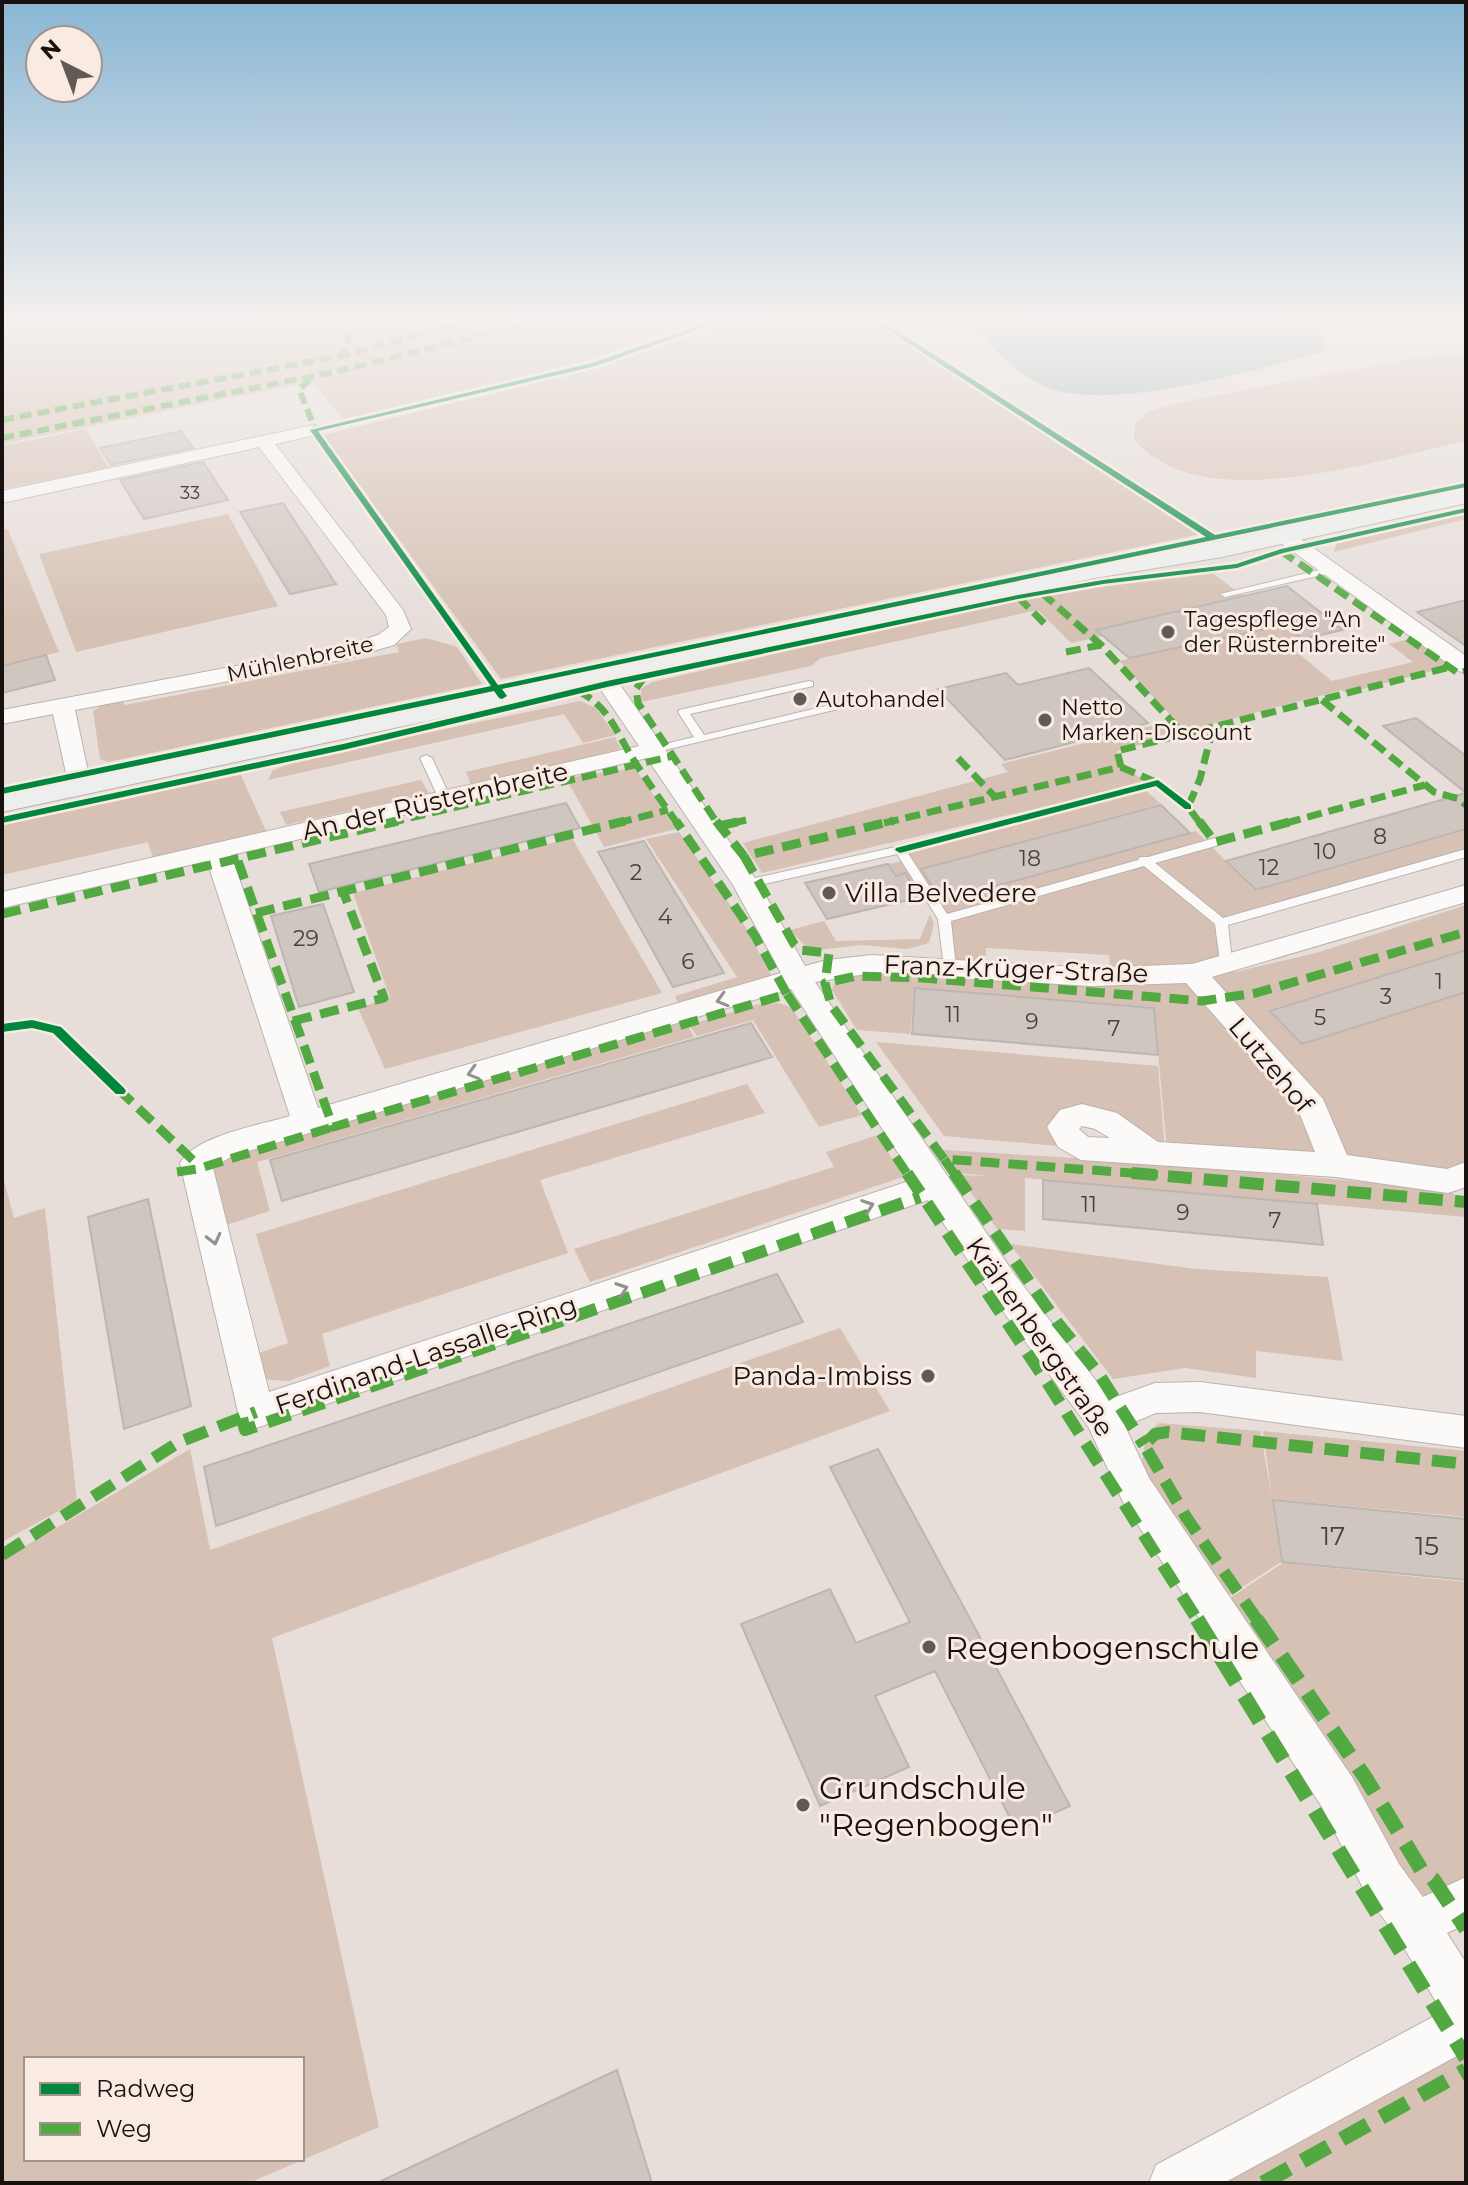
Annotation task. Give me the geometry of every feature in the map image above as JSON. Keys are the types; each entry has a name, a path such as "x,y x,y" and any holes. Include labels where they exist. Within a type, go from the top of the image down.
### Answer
{"main road":[{"path":"2,802 1095,570 1284,536 1466,495"}],"street":[{"path":"2,497 265,443 314,430"},
{"name":"Mühlenbreite","path":"2,717 346,652 386,640 400,629 396,614 265,443"},
{"path":"1284,536 1466,666"},
{"name":"Krähenbergstraße","path":"601,674 746,884 797,977 935,1185 1003,1285 1103,1418 1136,1490 1337,1792 1383,1880 1416,1925 1466,2007"},
{"path":"63,705 79,786"},
{"name":"An der Rüsternbreite","path":"2,900 652,750"},
{"path":"217,851 289,1060 307,1122"},
{"name":"Franz-Krüger-Straße","path":"797,977 827,969 872,964 1092,977 1193,973 1466,893"},
{"name":"Lutzehof","path":"1193,973 1312,1107 1336,1165"},
{"name":"Ferdinand-Lassalle-Ring","path":"797,977 221,1148 196,1163 256,1412 935,1185"},
{"path":"1149,1151 1336,1165 1448,1181 1466,1174"},
{"path":"1103,1418 1155,1398 1200,1397 1466,1432"},
{"path":"1416,1925 1466,1900"},
{"path":"1174,2183 1466,2025"}],"lane":[{"path":"1225,594 1332,570"},
{"path":"700,737 683,712 809,684"},
{"path":"652,750 872,698"},
{"path":"426,758 445,799"},
{"path":"944,919 1215,842"},
{"path":"746,884 900,850 944,919 950,968"},
{"path":"1221,923 1466,853"},
{"path":"1144,860 1221,923 1226,961"},
{"path":"2,1028 32,1024 57,1030 118,1089"}],"shaded area":[{"path":"2,425 97,425 2,444"},
{"path":"364,425 1033,425 1201,534 501,679 323,435"},
{"path":"1135,425 1466,425 1466,441 1340,470 1245,480 1201,476 1163,463 1134,439"},
{"path":"86,429 109,468 2,489 2,446"},
{"path":"228,514 278,606 76,652 39,554"},
{"path":"1462,514 1466,519 1334,552 1337,542"},
{"path":"2,528 8,530 59,652 2,665"},
{"path":"1211,572 1301,639 1286,643 1332,681 1413,662 1389,644 1417,637 1456,665 1346,693 1342,690 1189,730 1180,725 1119,661 1241,634 1203,605 1097,629 1103,636 1071,643 1038,610 821,658 811,666 641,702 641,689 652,682 1024,597"},
{"path":"426,638 457,647 482,684 108,762 100,759 93,711 102,705 123,701 125,705 399,652 396,644"},
{"path":"580,701 596,708 615,735 583,743 564,714 268,780 273,770 306,758"},
{"path":"1167,722 1189,732 1117,751 1121,767 1149,782 762,873 743,843 1008,772 1001,764"},
{"path":"615,737 621,749 471,785 466,772"},
{"path":"635,768 676,829 604,847 566,778"},
{"path":"240,773 266,831 153,858 148,842 2,875 2,824"},
{"path":"421,780 429,793 286,825 280,812"},
{"path":"1143,788 1161,804 927,867 952,898 1196,831 1256,891 1466,830 1466,852 1221,923 1235,972 1316,953 1466,905 1466,950 1270,1012 1302,1045 1466,992 1466,1172 1447,1180 1337,1165 1321,1129 1335,1164 1167,1152 1154,1007 915,988 910,1034 857,1030 832,990 836,976 874,972 913,975 914,981 914,965 963,968 951,967 945,919 919,880 927,896 913,899 889,864 906,860 901,851","holes":["986,948 1109,955 1111,977 1125,978 986,969"]},
{"path":"679,832 746,928 773,979 682,1012 675,996 737,977 646,839"},
{"path":"572,838 662,993 385,1069 358,1008 390,998 353,893"},
{"path":"930,914 934,924 929,943 907,949 861,945 810,951 790,930 824,921 836,941 920,939"},
{"path":"778,1003 791,1007 862,1115 819,1127 753,1020 697,1036 689,1025 755,1005"},
{"path":"681,1013 694,1037 257,1162 270,1211 213,1229 197,1164"},
{"path":"876,1042 1158,1066 1165,1151 1114,1125 1067,1118 1080,1148 944,1136"},
{"path":"747,1084 765,1113 540,1180 568,1253 322,1334 330,1366 288,1381 257,1379 250,1356 288,1343 256,1234"},
{"path":"878,1135 903,1177 590,1282 574,1249 834,1167 826,1152"},
{"path":"943,1150 1158,1163 1450,1190 1466,1207 1466,1217 1025,1178 1025,1231 997,1229 958,1175 990,1176 957,1173"},
{"path":"2,1173 14,1218 45,1208 77,1501 2,1542"},
{"path":"1010,1244 1196,1269 1328,1277 1343,1361 1256,1351 1256,1378 1185,1368 1113,1379"},
{"path":"840,1328 890,1411 272,1638 379,2127 304,2159 304,2057 24,2057 24,2161 300,2161 249,2183 2,2183 2,1560 190,1449 210,1550"},
{"path":"1159,1423 1260,1431 1272,1497 1263,1431 1466,1451 1466,1517 1272,1499 1281,1562 1216,1604 1138,1490 1146,1435"},
{"path":"1283,1563 1466,1582 1466,1896 1416,1922 1218,1606"},
{"path":"1466,2027 1466,2183 1178,2183"}],"building":[{"path":"181,431 193,448 111,465 100,448"},
{"path":"203,462 228,500 144,519 120,480"},
{"path":"283,503 336,584 290,594 240,512"},
{"path":"1287,586 1343,630 1302,639 1285,625 1129,658 1096,630"},
{"path":"1466,600 1466,646 1417,612"},
{"path":"46,655 55,680 2,693 2,666"},
{"name":"Netto Marken-Discount","path":"1089,668 1148,723 1005,760 938,689 1006,673 1018,685"},
{"path":"1416,718 1466,756 1466,793 1383,726"},
{"path":"1466,793 1466,829 1256,890 1226,861"},
{"path":"566,803 580,828 319,892 309,864"},
{"path":"1161,805 1190,833 952,898 946,891 937,893 921,869"},
{"path":"644,841 724,973 673,987 598,852"},
{"path":"888,864 896,876 905,873 921,897 827,919 805,883"},
{"path":"323,904 354,992 299,1007 271,916"},
{"path":"1466,950 1466,992 1302,1044 1270,1011"},
{"path":"915,988 1154,1008 1158,1055 912,1034"},
{"path":"751,1023 772,1057 282,1201 270,1160"},
{"path":"1043,1180 1317,1204 1323,1245 1043,1219"},
{"path":"148,1199 191,1406 124,1429 88,1217"},
{"path":"777,1274 803,1322 216,1526 204,1467"},
{"path":"878,1449 1070,1806 1016,1830 935,1671 875,1696 909,1767 820,1806 741,1624 830,1589 856,1643 910,1622 830,1467"},
{"path":"1273,1500 1466,1519 1466,1580 1282,1562"},
{"path":"617,2070 652,2183 377,2183"}],"marked path":[{"path":"2,438 71,425"},
{"path":"313,425 317,434"},
{"path":"1281,551 1458,673 1466,671"},
{"path":"1042,593 1101,645 1177,727 1193,732"},
{"path":"1018,597 1046,625"},
{"path":"1066,652 1101,645"},
{"path":"1425,785 1215,842 1188,807 1200,779 1213,727 1450,667"},
{"path":"645,676 636,689 638,703 719,826 744,856 1121,767 1117,751 1213,727"},
{"path":"238,861 333,1127 787,994 755,936 631,756 610,718 596,702 578,691"},
{"path":"1322,700 1434,792 1459,799 1466,805"},
{"path":"2,914 673,756"},
{"path":"958,758 995,797"},
{"path":"1121,767 1158,783"},
{"path":"256,913 668,810"},
{"path":"719,826 746,820"},
{"path":"744,856 794,944 800,950 829,953 825,983"},
{"path":"293,1021 384,998 343,891"},
{"path":"944,1159 831,1005 825,983 856,976 923,978 1202,1001 1256,993 1466,932"},
{"path":"787,994 1050,1387 1254,1710 1466,2058"},
{"path":"118,1089 196,1163"},
{"path":"177,1172 197,1169 333,1127"},
{"path":"1144,1445 1099,1374 1057,1322 944,1159 1466,1202"},
{"path":"242,1418 245,1430 920,1197"},
{"path":"2,1555 179,1442 256,1412"},
{"path":"1466,1464 1168,1432 1155,1434 1144,1445 1186,1517 1365,1777 1422,1871 1433,1879 1466,1929"},
{"path":"1263,2183 1466,2070"}],"cycle path":[{"path":"336,425 314,430 502,696"},
{"path":"1038,425 1212,537"},
{"path":"2,791 1466,485"},
{"path":"2,820 343,747 607,684 1018,597 1103,582 1237,566 1281,551 1466,510"},
{"path":"900,850 1158,783 1188,807"},
{"path":"2,1028 32,1024 57,1030 120,1091"}],"place":[{"name":"Tagespflege \"An der Rüsternbreite\"","path":"1168,632"},
{"name":"Autohandel","path":"800,699"},
{"name":"Netto Marken-Discount","path":"1045,720"},
{"name":"Villa Belvedere","path":"829,893"},
{"name":"Panda-Imbiss","path":"928,1376"},
{"name":"Regenbogenschule","path":"929,1647"},
{"name":"Grundschule \"Regenbogen\"","path":"803,1805"}]}
